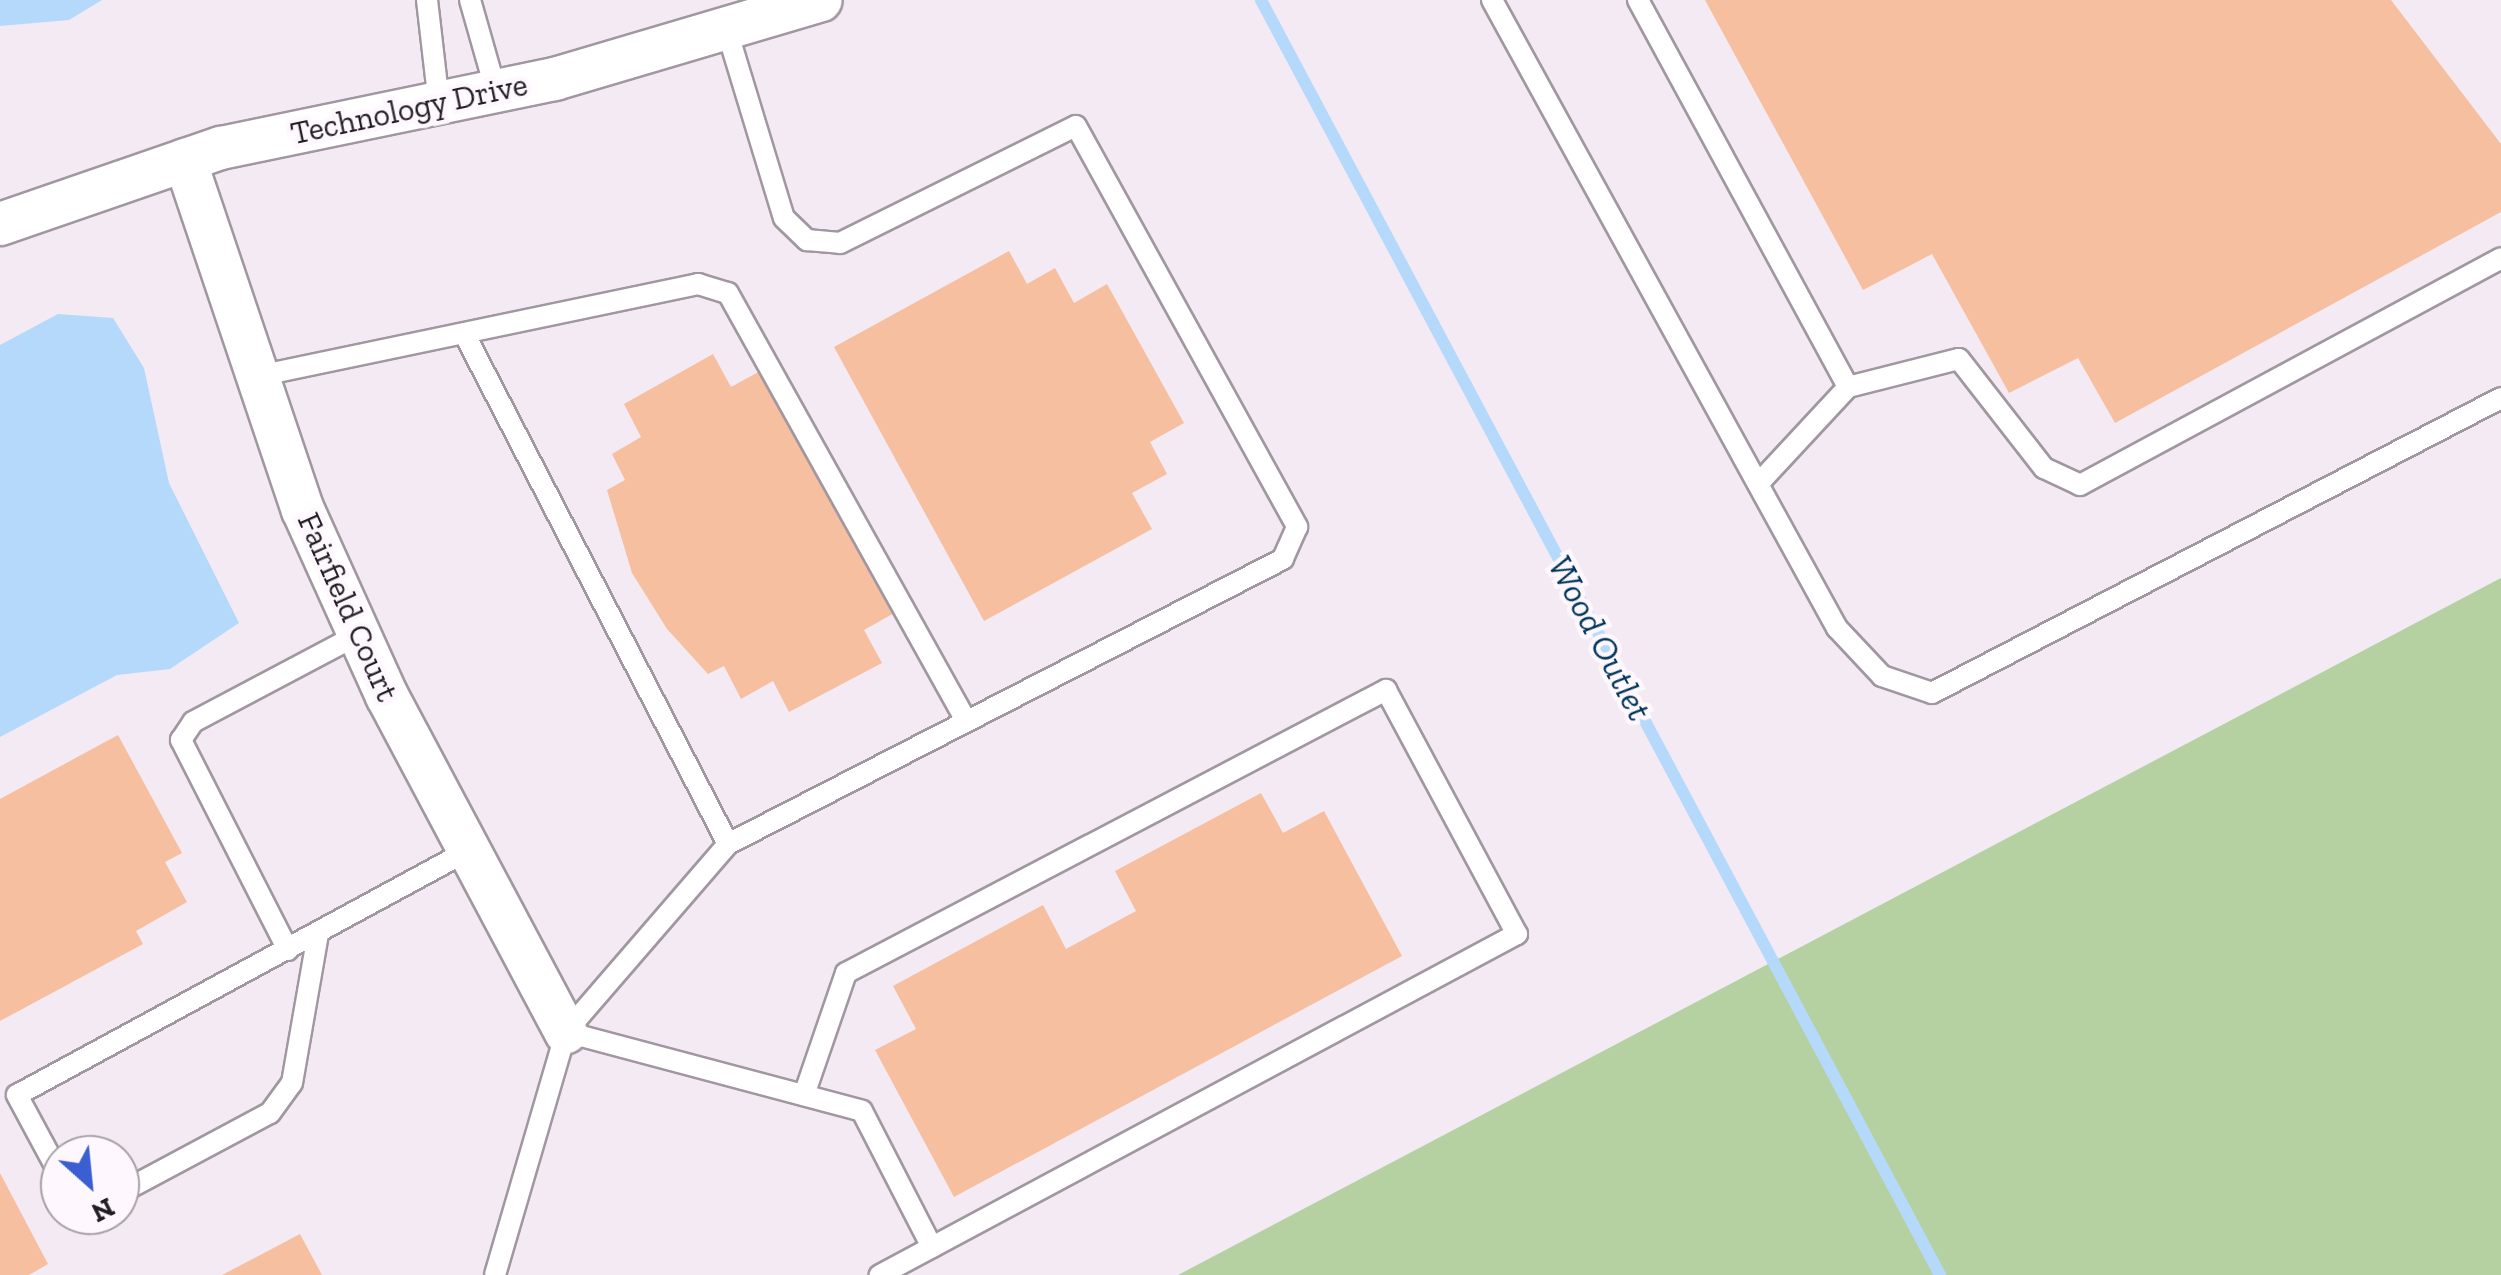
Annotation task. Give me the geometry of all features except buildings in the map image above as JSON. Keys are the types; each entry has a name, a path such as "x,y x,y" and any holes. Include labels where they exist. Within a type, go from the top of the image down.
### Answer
{"street":[{"name":"Technology Drive","path":"0,224 185,160 496,91 728,34 821,0"},
{"name":"Fairfield Court","path":"185,160 258,376 359,634 566,1032"}],"lane":[{"path":"427,0 439,102"},
{"path":"470,0 496,91"},
{"path":"1492,0 1837,628 1882,676 1932,693 2501,398"},
{"path":"1638,0 1848,386"},
{"path":"496,1275 566,1032 728,844 1283,560 1296,527 1076,126 840,243 807,240 784,218 728,34"},
{"path":"1758,484 1848,386 1959,359 2044,468 2080,485 2501,258"},
{"path":"258,376 467,339 698,284 728,293 966,721"},
{"path":"467,339 728,844"},
{"path":"288,950 181,740 193,722 359,634"},
{"path":"804,1095 846,973 1386,690 1517,934 880,1275"},
{"path":"40,1138 17,1095 469,850"},
{"path":"140,1182 270,1113 292,1083 318,934"},
{"path":"566,1032 862,1111 932,1247"}],"green space":[{"path":"2501,578 2501,1275 1178,1275"}],"water":[{"path":"0,0 102,0 69,20 0,26"},
{"path":"58,314 113,318 144,368 169,483 239,623 170,669 117,675 0,737 0,345"}],"waterway":[{"name":"Wood Outlet","path":"1261,0 1940,1275"}]}
